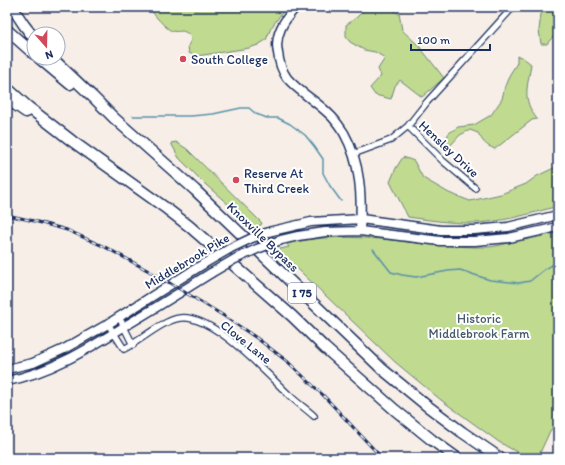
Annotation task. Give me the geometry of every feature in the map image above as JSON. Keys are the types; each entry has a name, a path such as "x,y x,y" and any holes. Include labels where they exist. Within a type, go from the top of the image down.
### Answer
{"highway":[{"path":"12,7 26,28"},
{"path":"7,30 26,47"},
{"path":"48,66 93,105 114,118"},
{"name":"Knoxville Bypass","path":"60,66 114,118 194,190 382,369 462,432 500,458"},
{"name":"I 75","path":"7,88 28,107 72,141 167,208 189,226 292,316 325,348 395,410 457,458"},
{"path":"7,99 37,120 72,141"}],"main road":[{"path":"296,7 287,17 278,33 276,47 280,63 287,78 330,115 344,133 353,154 360,182 360,231"},
{"name":"Middlebrook Pike","path":"7,369 33,363 64,349 108,324 205,263 252,238 272,231 311,222 361,218 441,230 474,230 508,227 558,215"},
{"name":"Middlebrook Pike","path":"7,381 37,373 69,359 124,327 210,273 249,252 281,240 325,232 360,231 440,241 475,241 509,238 558,227"}],"street":[{"path":"353,154 392,140 408,126 427,102 513,7"},
{"name":"Hensley Drive","path":"408,126 443,161 475,188"},
{"path":"119,317 133,344"},
{"name":"Clove Lane","path":"108,324 124,349 171,320 181,318 201,322 218,332 246,353 314,416"}],"green space":[{"path":"149,7 193,7 197,10 200,7 286,7 271,28 266,40 258,45 249,48 197,56 189,53 188,46 191,40 190,35 183,31 169,30"},
{"path":"367,7 393,7 395,12 399,13 402,30 419,46 444,78 422,97 400,80 395,86 391,99 375,95 370,88 381,76 378,69 385,58 375,52 364,50 350,42 346,37 346,25"},
{"path":"547,7 558,7 557,33 547,44 541,44 539,30 541,14"},
{"path":"517,56 522,57 531,64 527,86 527,98 532,112 537,119 532,120 495,149 485,143 478,133 470,130 460,135 449,147 443,150 441,147 449,133 458,127 474,125 491,115 502,99 510,74 517,63"},
{"path":"176,142 187,149 262,223 261,225 254,227 205,184 179,158 171,143"},
{"path":"403,157 414,161 423,178 449,193 470,201 501,194 526,184 537,176 558,166 558,206 514,218 481,223 446,222 408,217 390,182"},
{"name":"Historic Middlebrook Farm","path":"558,232 558,421 550,431 539,455 544,458 527,458 499,442 441,400 395,362 280,252 280,249 289,247 287,244 312,239 336,237 437,245 487,247"}],"waterway":[{"path":"133,116 191,116 249,108 256,114 267,118 278,118 290,124 305,135 314,146 323,159 323,173 341,201"},
{"path":"373,249 391,272 416,277 460,270 490,280 519,283 530,281 545,269 554,264 558,264"}],"railway":[{"path":"7,215 67,230 105,247 158,276 224,316 288,362 323,395 382,458"}],"place":[{"name":"South College","path":"183,59"},
{"name":"Reserve At Third Creek","path":"236,180"}]}
